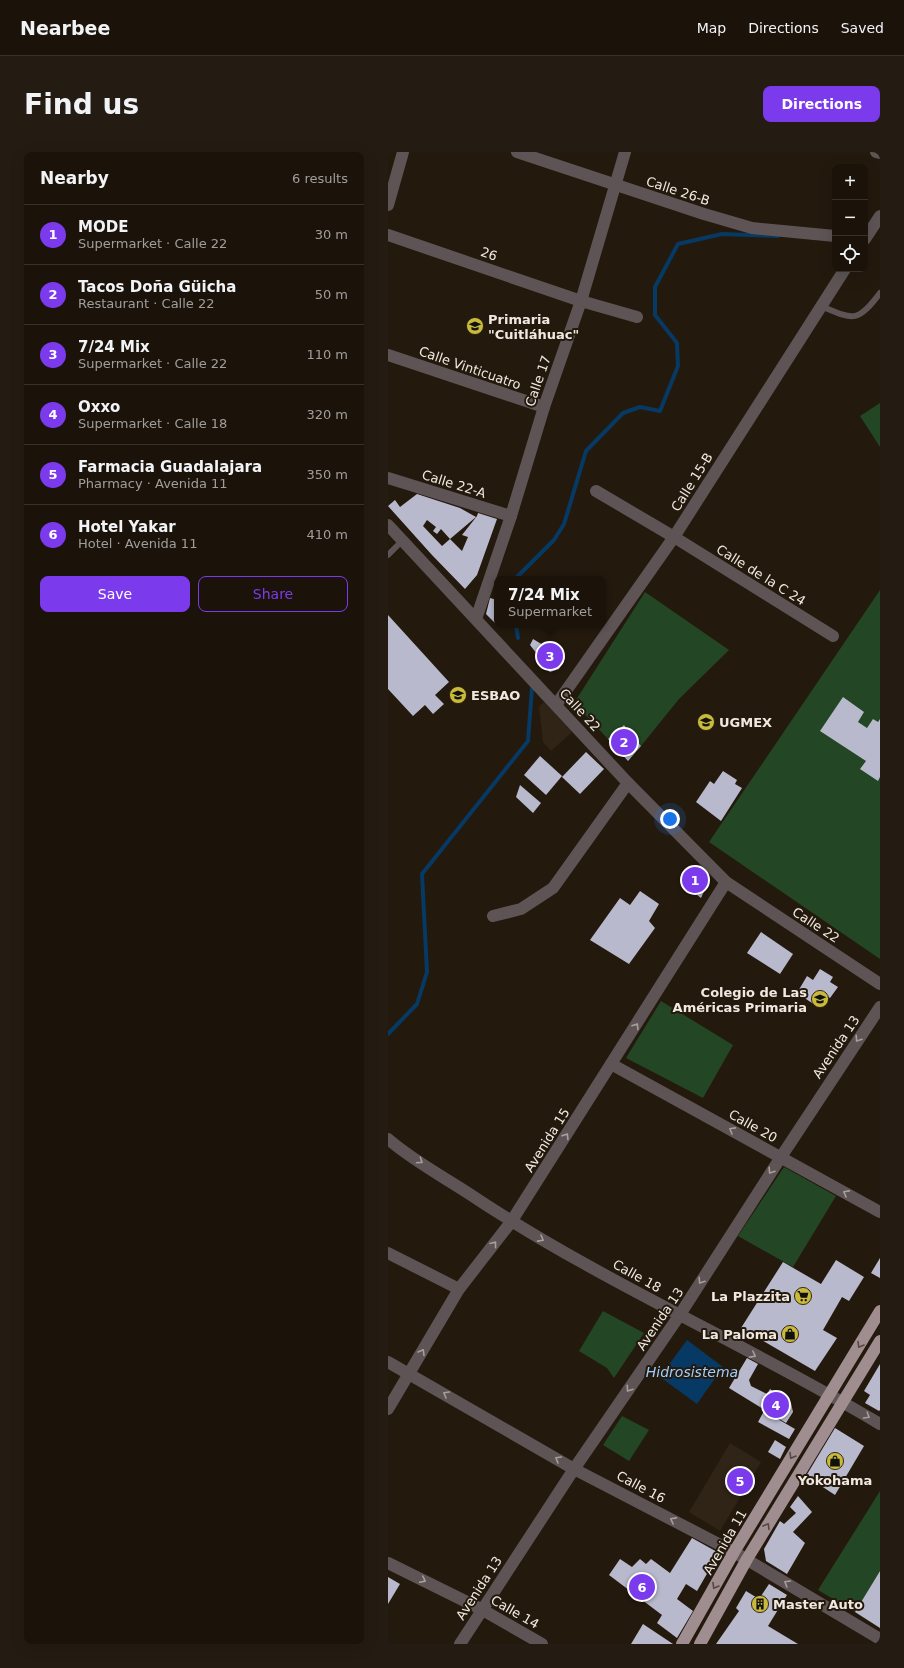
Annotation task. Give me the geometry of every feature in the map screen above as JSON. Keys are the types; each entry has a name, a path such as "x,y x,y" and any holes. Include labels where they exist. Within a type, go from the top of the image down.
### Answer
{"main road":[{"name":"Avenida 11","path":"682,1644 734,1552 880,1311"},
{"path":"700,1644 747,1559 880,1340"}],"street":[{"path":"388,205 403,152"},
{"name":"Calle 26-B","path":"517,152 614,185 752,228 832,236"},
{"name":"Calle 17","path":"476,619 511,516 544,407 581,301 614,185 625,152"},
{"path":"876,152 880,153"},
{"path":"867,236 880,216"},
{"name":"26","path":"388,235 581,301 637,317"},
{"name":"Calle 15-B","path":"556,705 674,536 843,272"},
{"name":"Calle Vinticuatro","path":"388,355 544,407"},
{"name":"Calle 22-A","path":"388,478 511,516"},
{"name":"Calle de la C 24","path":"596,490 674,536 833,636"},
{"name":"Calle 22","path":"388,525 628,783 726,882 880,984"},
{"path":"493,916 520,909 553,888 628,783"},
{"name":"Avenida 15","path":"388,1410 459,1289 511,1222 726,882"},
{"name":"Avenida 13","path":"460,1644 481,1609 574,1469 679,1316 880,1007"},
{"name":"Calle 20","path":"611,1064 880,1212"},
{"name":"Calle 18","path":"388,1139 511,1222 679,1316 829,1394 880,1424"},
{"path":"388,1253 459,1289"},
{"name":"Calle 16","path":"388,1362 574,1469 747,1559 880,1639"},
{"name":"Calle 14","path":"388,1564 481,1609 542,1644"}],"lane":[{"path":"820,306 840,314 856,316 865,312 880,293"},
{"path":"388,555 402,541"}],"shaded area":[{"path":"544,702 572,732 551,751 543,742 539,707"},
{"path":"730,1443 761,1462 720,1531 689,1512"}],"green space":[{"path":"880,403 880,447 860,416"},
{"path":"880,590 880,959 709,842"},
{"path":"645,592 729,650 679,699 641,746 624,725 608,739 574,703"},
{"path":"661,1001 733,1045 703,1098 626,1058"},
{"path":"784,1167 836,1196 793,1267 738,1236"},
{"path":"603,1311 644,1333 614,1378 607,1368 579,1351"},
{"path":"622,1416 649,1430 629,1461 603,1445"},
{"path":"880,1491 880,1571 855,1612 818,1590"}],"water":[{"name":"Hidrosistema","path":"687,1340 723,1367 697,1404 660,1377"}],"building":[{"path":"417,494 460,508 476,517 450,539 462,551 468,537 462,535 477,516 478,513 497,519 477,575 465,589 388,506 395,500 400,507","holes":["427,520 436,527 433,531 437,534 441,529 450,539 442,546 423,526"]},
{"path":"490,598 494,599 494,622 486,614"},
{"path":"388,615 449,682 435,695 444,704 433,714 425,705 413,716 388,689"},
{"path":"533,639 565,658 559,669 550,672 541,665 537,654 530,645"},
{"path":"843,697 864,712 858,722 867,728 873,719 878,722 880,719 880,777 878,781 860,769 866,761 820,731"},
{"path":"624,725 641,746 628,761 608,739"},
{"path":"586,752 604,769 580,794 562,777"},
{"path":"540,756 562,776 546,795 524,775"},
{"path":"723,771 737,780 735,784 742,788 721,821 696,802 710,781 714,784"},
{"path":"520,785 541,803 533,813 516,797"},
{"path":"694,870 702,875 705,889 701,898 684,885"},
{"path":"640,891 659,904 649,921 655,928 629,964 590,940 620,898 630,905"},
{"path":"761,932 793,954 780,974 747,953"},
{"path":"820,969 833,977 830,982 838,987 830,998 822,993 815,1005 797,993 807,976 813,980"},
{"path":"880,1258 880,1278 871,1273"},
{"path":"836,1260 864,1277 849,1301 842,1297 823,1330 837,1338 815,1371 741,1328 783,1262 821,1284"},
{"path":"747,1358 758,1364 749,1380 751,1386 767,1394 770,1389 791,1403 793,1412 786,1423 729,1388"},
{"path":"880,1364 879,1411 865,1403 870,1395 864,1391"},
{"path":"764,1411 795,1429 789,1439 758,1422"},
{"name":"Yokohama","path":"835,1428 864,1446 835,1495 806,1476"},
{"path":"775,1440 786,1447 780,1459 768,1452"},
{"path":"798,1496 812,1512 793,1532 805,1543 787,1574 766,1561 764,1549 780,1521 784,1524 796,1513 790,1507"},
{"path":"692,1538 719,1553 697,1591 686,1584 677,1599 693,1611 677,1638 657,1623 662,1615 609,1575 620,1559 632,1567 640,1559 646,1564 651,1559 670,1573"},
{"path":"880,1571 880,1628 855,1612"},
{"path":"388,1577 400,1584 388,1604"},
{"path":"769,1584 787,1595 768,1626 798,1644 716,1644 739,1611 736,1608 746,1591 759,1599"},
{"path":"643,1624 673,1644 631,1644"}],"waterway":[{"path":"518,576 554,540 564,524 586,451 623,413 640,407 660,411 678,366 677,343 655,315 655,287 678,244 722,234 778,236"},
{"path":"516,628 518,638"},
{"path":"388,1034 417,1004 427,972 422,874 528,741 532,688"}],"place":[{"name":"Primaria \"Cuitláhuac\"","path":"475,326"},
{"name":"7/24 Mix","path":"550,656"},
{"name":"ESBAO","path":"458,695"},
{"name":"UGMEX","path":"706,722"},
{"name":"Tacos Doña Güicha","path":"624,742"},
{"name":"MODE","path":"695,880"},
{"name":"Colegio de Las Américas Primaria","path":"820,999"},
{"name":"La Plazzita","path":"803,1296"},
{"name":"La Paloma","path":"790,1334"},
{"name":"Oxxo","path":"776,1405"},
{"name":"Yokohama","path":"835,1461"},
{"name":"Farmacia Guadalajara","path":"740,1481"},
{"name":"Hotel Yakar","path":"642,1587"},
{"name":"Master Auto","path":"760,1604"}]}
